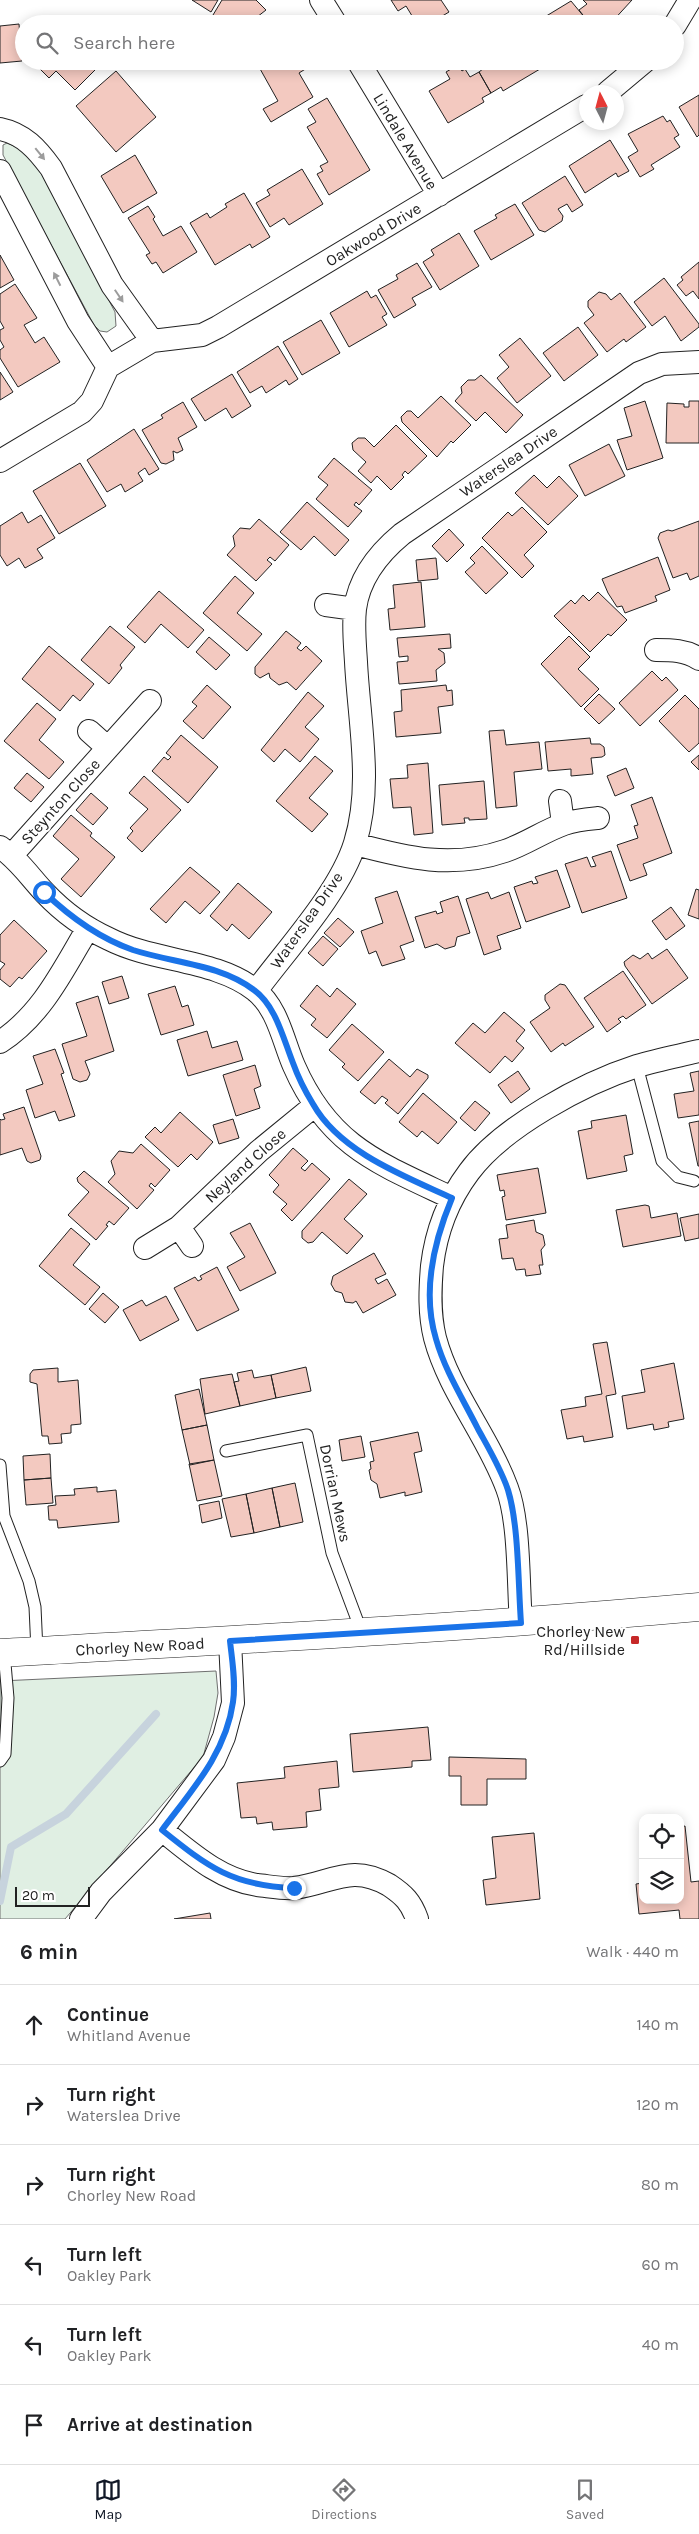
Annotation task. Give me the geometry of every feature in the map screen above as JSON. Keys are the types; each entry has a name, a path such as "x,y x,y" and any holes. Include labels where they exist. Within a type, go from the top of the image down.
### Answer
{"main road":[{"name":"Chorley New Road","path":"2,1652 362,1634 521,1623 699,1607"}],"street":[{"path":"321,0 330,15"},
{"path":"681,15 690,0"},
{"name":"Lindale Avenue","path":"363,70 439,195"},
{"path":"616,85 634,70"},
{"name":"Oakwood Drive","path":"108,367 152,342 202,335 218,327 579,110"},
{"path":"0,129 12,132 27,140 51,168 112,286 152,342"},
{"path":"0,171 78,321 108,367 92,401 82,412 0,461"},
{"name":"Waterslea Drive","path":"256,991 325,898 355,844 364,802 364,775 355,643 355,609 368,571 379,556 402,534 639,373 662,364 699,362"},
{"path":"326,605 355,609"},
{"path":"656,650 697,651"},
{"name":"Steynton Close","path":"6,851 108,748 150,701"},
{"name":"Steynton Close","path":"90,731 108,748"},
{"path":"560,801 563,824"},
{"path":"355,844 422,860 470,859 505,851 540,837 563,824 598,818"},
{"path":"6,851 65,912 88,928 132,949 236,978 256,991 269,1006 280,1028 293,1064 314,1106 346,1140 366,1155 452,1198"},
{"path":"0,1042 16,1031 44,1001 88,928"},
{"path":"521,1623 512,1505 497,1465 445,1364 435,1338 431,1310 434,1254 440,1225 452,1198 470,1171 492,1148 521,1126 570,1094 637,1066 699,1050"},
{"name":"Neyland Close","path":"145,1248 179,1227 260,1150 314,1106"},
{"path":"179,1227 192,1246"},
{"path":"81,1919 101,1892 162,1830 214,1760 224,1737 234,1692 230,1641"},
{"path":"162,1830 203,1863 226,1875 254,1884 294,1888 352,1874 375,1877 405,1895 417,1919"}],"lane":[{"path":"637,1066 662,1161 678,1177 694,1181"},
{"name":"Dorrian Mews","path":"226,1451 307,1435 332,1553 362,1634"},
{"path":"0,1465 4,1516 29,1581 33,1599 37,1651"},
{"path":"0,1761 5,1754 8,1698 2,1652"}],"green space":[{"path":"7,143 19,148 39,169 115,312 116,326 107,332 100,331 94,325 3,155 3,145"},
{"path":"216,1671 218,1693 214,1717 203,1757 65,1919 0,1919 0,1681"}],"building":[{"path":"192,0 218,0 211,12"},
{"path":"222,0 256,0 266,10 260,15 213,15"},
{"path":"391,0 441,0 449,12 444,15 412,15 406,6 398,11"},
{"path":"583,0 632,0 618,15 583,15 579,10 587,4"},
{"path":"571,1 583,15 548,15"},
{"path":"15,24 15,62 0,63 0,26"},
{"path":"41,70 95,70 75,90 56,71 49,78"},
{"path":"261,70 304,70 299,73 313,97 271,122 263,109 278,101"},
{"path":"449,70 466,70 470,77 479,72 491,93 482,98 484,102 448,123 429,91 450,79 446,72"},
{"path":"482,70 538,70 503,91 501,87 491,93 479,72"},
{"path":"116,71 156,117 116,152 76,106"},
{"path":"699,95 699,135 697,137 679,107"},
{"path":"327,98 370,170 329,195 317,174 323,171 320,166 328,162 307,127 316,122 308,109"},
{"path":"663,116 667,122 670,120 679,135 674,138 680,147 651,165 654,169 640,177 628,157 638,151 628,134"},
{"path":"610,140 629,171 618,177 616,173 585,193 569,166"},
{"path":"135,155 157,193 123,213 101,176"},
{"path":"302,169 323,204 289,225 284,218 270,227 256,203 270,195 267,190"},
{"path":"565,176 583,205 572,212 567,204 558,209 563,216 562,221 545,232 539,230 522,203"},
{"path":"244,193 270,237 252,248 250,244 215,265 190,223 207,213 210,218 227,207 225,204"},
{"path":"515,204 534,235 491,260 474,231 497,218 495,215"},
{"path":"148,206 163,236 181,226 197,252 163,273 156,262 152,264 146,255 150,253 128,218"},
{"path":"459,233 479,266 440,290 423,262 434,255 431,250"},
{"path":"0,255 14,280 0,288"},
{"path":"699,262 699,299 693,291 686,296 677,285 683,280 681,277"},
{"path":"417,263 432,287 412,298 416,305 394,318 378,290 398,279 396,275"},
{"path":"664,278 699,324 699,327 681,341 665,316 652,326 634,302"},
{"path":"15,284 37,318 24,325 35,343 44,337 60,362 18,387 0,358 0,350 4,347 0,340 0,330 4,328 0,321 0,294"},
{"path":"367,291 371,298 376,295 387,314 382,317 387,325 349,347 330,313"},
{"path":"599,292 606,294 611,300 620,293 646,327 626,342 624,339 607,352 584,323 594,315 588,307 588,301"},
{"path":"321,320 340,353 302,375 283,342"},
{"path":"578,327 598,355 564,381 543,353"},
{"path":"520,338 551,376 517,403 497,378 509,367 499,355"},
{"path":"278,346 298,379 289,385 286,380 266,393 262,386 250,393 237,372"},
{"path":"0,372 13,392 0,400"},
{"path":"232,374 251,406 232,418 226,408 205,421 191,399"},
{"path":"481,375 523,415 506,433 485,412 476,421 455,401 462,393 461,387 468,380 475,380"},
{"path":"441,396 471,425 453,443 451,441 437,457 402,422 401,417 407,411 411,411 418,418"},
{"path":"645,401 663,458 627,470 617,440 632,436 624,408"},
{"path":"689,401 699,401 699,443 666,443 667,403 684,404 684,407 689,407"},
{"path":"183,402 197,427 178,438 183,450 177,453 173,451 174,460 166,464 161,463 142,430 163,418 161,415"},
{"path":"396,425 427,456 408,474 405,471 402,475 404,477 391,490 377,476 371,483 358,471 366,462 353,450 352,443 358,438 365,438 374,447"},
{"path":"134,429 159,469 149,475 145,468 138,473 143,481 125,492 121,484 107,492 87,460"},
{"path":"609,444 625,476 585,496 569,465"},
{"path":"334,458 372,490 359,505 356,502 354,505 362,511 348,527 316,499 328,485 318,477"},
{"path":"80,463 106,506 59,534 33,491"},
{"path":"534,475 547,488 559,476 578,496 548,525 515,493"},
{"path":"307,502 349,540 335,556 314,536 301,550 280,532"},
{"path":"522,507 547,532 524,555 534,566 522,578 482,538 508,512 512,516"},
{"path":"22,512 28,523 41,515 55,538 37,549 43,558 25,568 19,558 7,566 0,555 0,526"},
{"path":"259,519 289,545 275,561 270,557 267,560 272,564 256,581 227,555 235,546 233,536 240,528 250,529"},
{"path":"699,521 699,576 690,580 687,573 673,578 658,538 660,533 668,530 672,531"},
{"path":"449,529 464,545 447,562 432,546"},
{"path":"482,546 508,573 486,594 465,572 475,563 470,558"},
{"path":"658,557 670,590 655,596 657,601 625,613 622,606 617,607 602,579"},
{"path":"436,558 438,579 418,581 416,560"},
{"path":"235,576 254,593 237,613 262,634 247,651 203,613"},
{"path":"421,582 425,627 390,630 388,609 395,608 393,585"},
{"path":"159,591 204,630 188,648 161,624 145,643 127,627"},
{"path":"598,592 627,620 611,636 608,634 590,652 554,616 571,600 575,604 583,595 589,601"},
{"path":"110,626 135,647 120,665 122,668 109,684 81,660"},
{"path":"286,631 301,643 297,648 301,651 306,646 322,661 296,690 287,682 279,685 270,678 269,673 260,678 255,674 255,667"},
{"path":"450,634 451,648 438,649 444,653 445,663 436,670 437,681 399,684 397,662 408,661 408,656 399,657 397,638"},
{"path":"569,636 590,657 578,669 599,689 581,707 541,664"},
{"path":"209,637 230,655 216,670 196,652"},
{"path":"49,646 94,684 80,701 73,695 60,711 22,679"},
{"path":"652,671 662,681 666,677 678,690 640,726 619,703"},
{"path":"207,685 231,707 203,739 183,721 197,706 192,702"},
{"path":"446,685 447,691 452,690 453,705 438,707 441,733 396,737 394,712 402,711 401,690"},
{"path":"308,692 324,706 305,727 319,739 300,762 285,749 274,762 261,750"},
{"path":"599,694 615,709 599,724 584,709"},
{"path":"685,695 699,709 699,743 689,752 659,721"},
{"path":"37,703 56,719 39,740 64,762 49,779 4,741"},
{"path":"504,730 506,745 539,742 542,769 514,772 517,806 496,808 489,731"},
{"path":"181,735 218,767 188,803 152,771 164,757 168,760 171,757 166,753"},
{"path":"590,738 591,744 600,744 604,747 605,755 591,758 593,774 571,776 571,769 548,771 545,742"},
{"path":"699,755 699,770 691,762"},
{"path":"315,756 333,771 309,798 328,814 312,832 276,801"},
{"path":"428,763 433,833 414,835 411,807 393,808 390,779 408,778 407,765"},
{"path":"626,768 634,788 615,796 607,776"},
{"path":"27,773 44,787 31,802 14,788"},
{"path":"144,776 181,810 142,852 127,838 133,831 130,828 148,809 129,793"},
{"path":"484,781 487,819 469,820 469,818 464,818 465,823 442,825 439,785"},
{"path":"91,793 108,808 93,825 76,810"},
{"path":"652,797 672,853 643,864 647,875 630,881 617,845 638,838 634,826 638,825 631,805"},
{"path":"71,815 92,833 90,836 115,857 81,897 61,879 79,859 53,836"},
{"path":"611,851 627,898 582,913 565,864 587,857 591,867 596,866 592,857"},
{"path":"190,867 220,892 200,914 185,901 166,923 150,909"},
{"path":"557,870 570,907 526,922 514,887 532,881 533,884 538,883 535,877"},
{"path":"238,883 272,912 249,939 232,924 227,931 210,916"},
{"path":"696,889 699,890 699,919 688,915"},
{"path":"397,891 414,941 400,946 405,959 382,966 376,951 369,954 361,931 383,923 375,898"},
{"path":"488,892 491,899 509,892 521,928 497,936 501,949 484,955 466,899"},
{"path":"458,896 470,933 457,937 455,946 445,949 437,944 425,948 415,917 436,911 437,914 443,912 440,902"},
{"path":"671,907 685,926 666,940 652,921"},
{"path":"338,918 354,932 340,947 324,933"},
{"path":"14,920 47,951 22,979 19,977 10,987 0,979 0,970 5,964 0,961 0,935"},
{"path":"323,936 338,949 323,966 308,953"},
{"path":"667,949 688,978 652,1004 624,962 633,955 640,959 648,953 652,959"},
{"path":"623,971 646,1005 626,1019 623,1016 618,1019 621,1022 607,1032 584,998"},
{"path":"122,976 129,998 109,1004 102,982"},
{"path":"560,984 565,985 594,1027 565,1046 563,1043 551,1052 530,1022 550,1008 545,1000 545,995"},
{"path":"317,985 330,997 337,988 356,1004 327,1038 311,1025 316,1019 300,1006"},
{"path":"175,986 182,1007 188,1005 194,1025 161,1035 148,994"},
{"path":"98,996 114,1051 85,1061 90,1074 87,1080 80,1082 73,1079 62,1044 87,1036 76,1003"},
{"path":"504,1012 525,1030 516,1041 524,1048 512,1062 505,1056 490,1073 455,1043 473,1023 485,1033"},
{"path":"352,1024 384,1052 358,1081 342,1067 345,1064 329,1050"},
{"path":"207,1031 212,1048 237,1041 243,1060 188,1076 177,1040"},
{"path":"55,1049 64,1073 61,1074 75,1116 59,1121 55,1111 35,1118 26,1090 43,1084 33,1056"},
{"path":"389,1059 410,1077 417,1069 428,1075 428,1078 398,1114 385,1103 388,1100 382,1096 375,1104 360,1092"},
{"path":"255,1065 261,1086 254,1089 260,1108 236,1116 223,1075"},
{"path":"518,1071 530,1089 511,1103 498,1085"},
{"path":"699,1071 699,1115 678,1118 674,1094 694,1091 690,1073"},
{"path":"423,1093 457,1122 438,1144 422,1131 417,1137 399,1122"},
{"path":"475,1101 490,1113 475,1131 460,1118"},
{"path":"24,1107 41,1156 40,1160 31,1163 27,1161 22,1148 0,1155 0,1119 5,1119 3,1114"},
{"path":"180,1112 213,1142 197,1160 191,1154 178,1167 145,1137 155,1127 161,1133"},
{"path":"626,1115 633,1154 624,1156 627,1171 587,1179 578,1131 592,1128 591,1121"},
{"path":"233,1119 239,1138 219,1144 213,1125"},
{"path":"699,1121 699,1166 698,1166 689,1123"},
{"path":"141,1144 170,1170 155,1187 151,1183 149,1186 154,1190 137,1209 108,1182 115,1174 111,1161 119,1151 133,1153"},
{"path":"293,1148 308,1161 301,1168 305,1171 312,1163 330,1179 292,1221 281,1210 287,1204 273,1192 279,1185 269,1175"},
{"path":"538,1168 546,1213 506,1220 502,1197 505,1196 504,1190 500,1191 497,1175"},
{"path":"84,1171 129,1208 114,1225 109,1221 106,1225 108,1226 96,1240 68,1215 89,1192 78,1182 77,1178"},
{"path":"349,1179 367,1194 344,1219 363,1236 347,1254 322,1232 313,1242 308,1243 302,1238 302,1231"},
{"path":"649,1206 651,1218 677,1213 681,1236 623,1247 616,1210"},
{"path":"699,1214 699,1238 685,1241 680,1218"},
{"path":"534,1220 536,1232 543,1235 545,1245 541,1250 543,1265 539,1265 541,1274 526,1276 525,1269 516,1270 513,1258 502,1259 499,1239 508,1238 506,1225"},
{"path":"250,1223 276,1273 240,1291 227,1267 245,1257 230,1233"},
{"path":"71,1228 90,1244 73,1265 100,1287 85,1305 39,1266"},
{"path":"374,1253 386,1274 375,1279 378,1284 387,1279 396,1295 363,1313 356,1301 353,1303 345,1302 342,1293 335,1291 331,1284 333,1276"},
{"path":"217,1267 239,1310 197,1331 174,1288 195,1277 198,1281 202,1279 200,1276"},
{"path":"103,1293 119,1307 105,1323 89,1309"},
{"path":"166,1296 179,1320 140,1341 123,1310 142,1300 146,1306"},
{"path":"607,1342 616,1394 606,1396 613,1437 584,1442 583,1436 567,1439 561,1410 586,1406 585,1397 602,1394 593,1344"},
{"path":"674,1363 684,1419 668,1422 669,1427 654,1430 653,1424 627,1429 622,1396 645,1392 641,1370"},
{"path":"306,1367 311,1391 276,1398 271,1375"},
{"path":"58,1368 58,1382 78,1380 81,1424 71,1425 71,1433 61,1434 62,1443 49,1444 48,1436 42,1436 37,1384 30,1382 30,1374 33,1370"},
{"path":"252,1370 254,1378 271,1375 276,1398 240,1406 234,1382 239,1381 237,1373"},
{"path":"232,1374 240,1406 205,1414 200,1379"},
{"path":"199,1389 207,1425 182,1430 175,1395"},
{"path":"207,1425 214,1460 190,1465 182,1430"},
{"path":"418,1432 422,1451 414,1453 422,1492 405,1496 405,1492 380,1498 377,1484 371,1480 369,1470 371,1469 370,1462 374,1461 370,1442"},
{"path":"361,1436 365,1457 342,1461 339,1440"},
{"path":"50,1454 51,1478 24,1480 23,1456"},
{"path":"214,1460 222,1496 197,1501 189,1464"},
{"path":"51,1478 53,1503 26,1505 24,1480"},
{"path":"295,1483 303,1522 280,1527 272,1488"},
{"path":"97,1487 97,1492 116,1490 119,1522 58,1528 57,1520 49,1520 48,1506 56,1505 55,1496 75,1495 74,1489"},
{"path":"272,1488 280,1527 254,1533 246,1494"},
{"path":"246,1494 254,1533 231,1537 222,1499"},
{"path":"219,1501 222,1518 202,1523 199,1505"},
{"path":"428,1727 431,1760 412,1761 412,1767 353,1772 350,1734"},
{"path":"449,1757 526,1759 526,1779 487,1779 487,1805 461,1805 461,1776 449,1776"},
{"path":"337,1761 339,1787 319,1789 321,1810 306,1812 307,1827 273,1830 272,1822 257,1824 256,1817 241,1818 237,1783 285,1778 284,1767"},
{"path":"684,1826 691,1882 699,1881 699,1919 680,1919 679,1910 639,1914 636,1884 639,1884 639,1904 684,1904"},
{"path":"534,1833 540,1899 486,1905 483,1880 496,1878 492,1837"},
{"path":"210,1913 211,1919 174,1919"}],"waterway":[{"path":"0,1901 11,1847 66,1814 156,1714"}],"place":[{"name":"Chorley New Rd/Hillside","path":"635,1640"}],"route":[{"path":"44,892 65,912 109,940 132,949 213,970 236,978 256,991 269,1006 280,1028 293,1064 314,1106 330,1124 346,1140 366,1155 388,1168 452,1198 440,1225 434,1254 431,1280 431,1310 435,1338 445,1364 507,1487 512,1505 521,1623 230,1641 234,1692 224,1737 214,1760 162,1830 203,1863 226,1875 254,1884 294,1888"}]}
